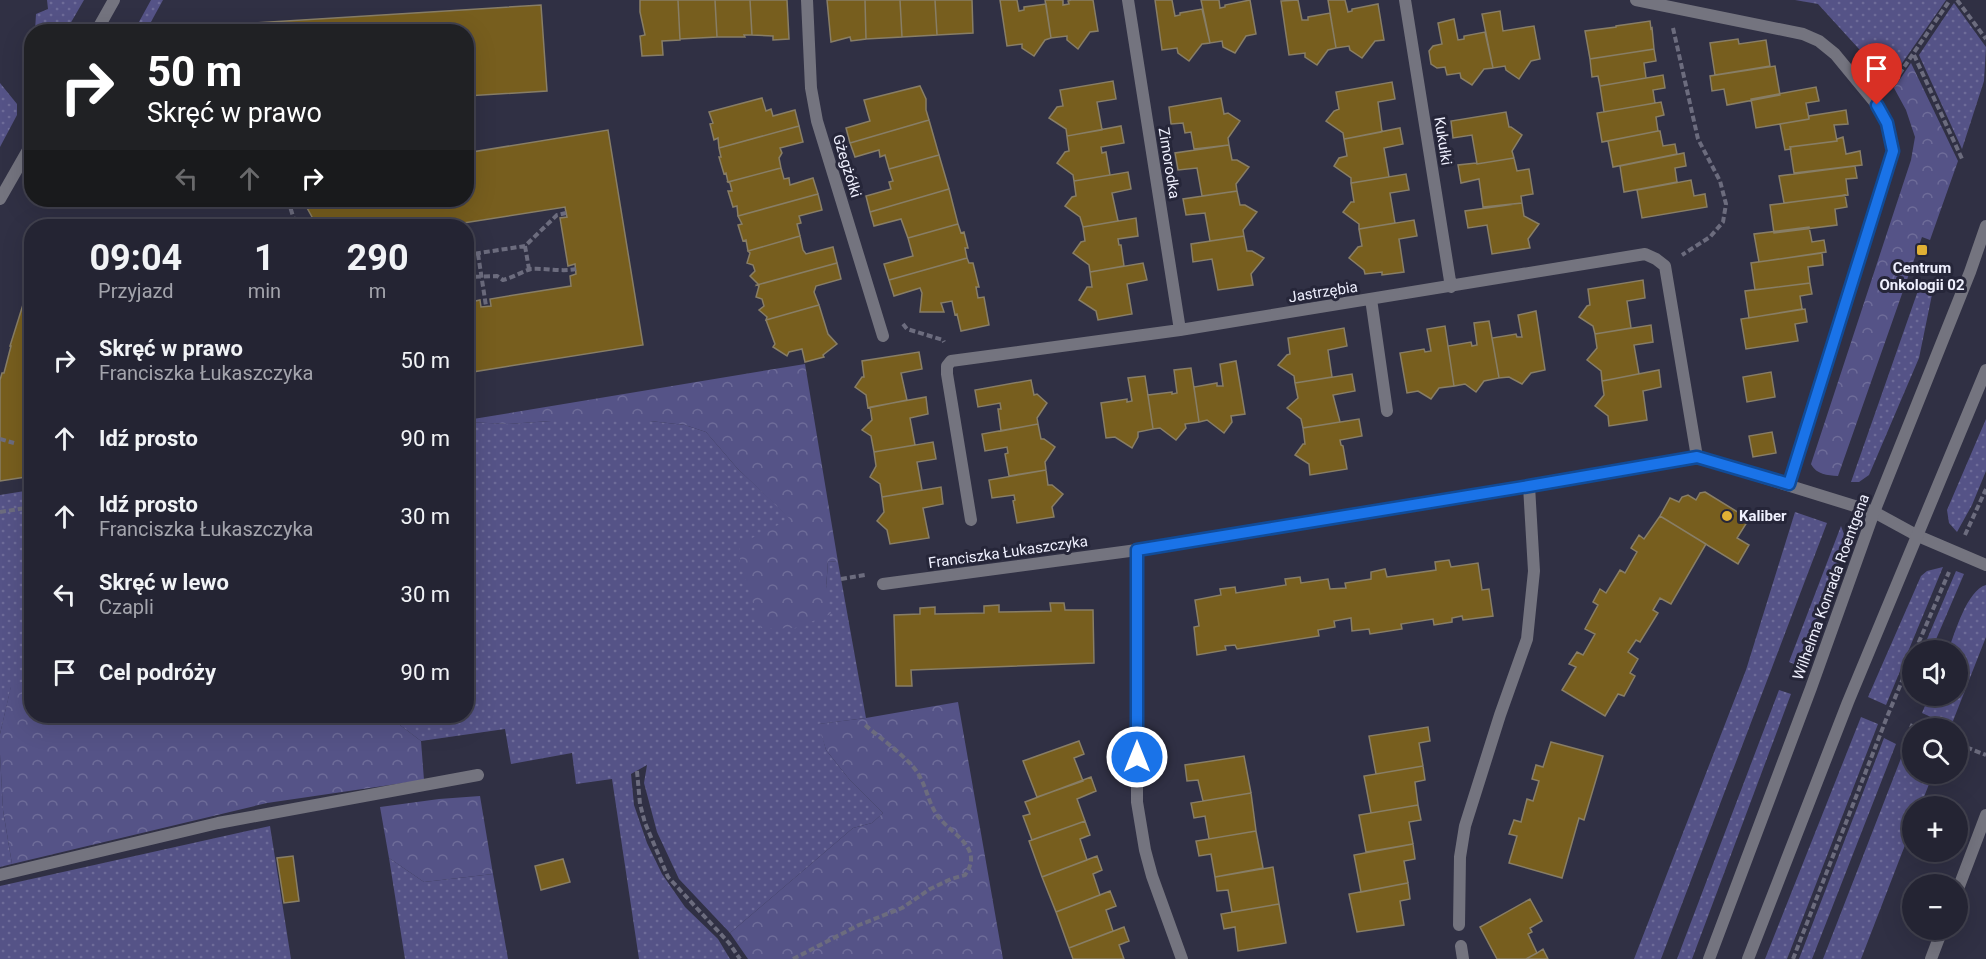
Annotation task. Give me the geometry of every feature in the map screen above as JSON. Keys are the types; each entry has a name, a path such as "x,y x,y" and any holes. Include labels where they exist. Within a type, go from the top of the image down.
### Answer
{"street":[{"path":"100,24 114,0"},
{"name":"Gżegżółki","path":"807,0 811,88 818,121 884,336"},
{"name":"Zimorodka","path":"1128,0 1180,330"},
{"name":"Kukułki","path":"1406,0 1451,287"},
{"path":"1636,0 1803,33 1819,41 1836,54 1877,105 1887,123 1893,151 1789,484"},
{"path":"0,199 24,157"},
{"name":"Wilhelma Konrada Roentgena","path":"1709,959 1807,699 1874,512 1970,272 1986,226"},
{"name":"Jastrzębia","path":"971,520 947,374 951,361 1180,330 1645,254 1665,266"},
{"path":"1665,266 1697,457 1874,512 1918,536 1986,565"},
{"path":"1371,299 1388,411"},
{"path":"1748,959 1848,702 1986,370"},
{"name":"Franciszka Łukaszczyka","path":"883,584 1137,550 1697,457"},
{"path":"1459,925 1460,857 1465,826 1500,714 1527,639 1534,571 1529,486"},
{"path":"1137,550 1137,802 1152,876 1182,959"},
{"path":"0,874 218,824 478,774"},
{"path":"1964,874 1986,815"},
{"path":"1931,959 1938,940"},
{"path":"1461,946 1463,959"}],"path":[{"path":"1900,74 1950,0"},
{"path":"1957,0 1986,39"},
{"path":"1665,266 1710,237 1723,222 1726,204 1720,181 1698,139 1668,6"},
{"path":"1914,54 1963,161"},
{"path":"474,254 525,246 557,215 566,213"},
{"path":"525,246 529,269"},
{"path":"477,254 486,306"},
{"path":"474,276 497,276 503,280 515,277 529,269 564,271 576,269"},
{"path":"931,336 943,340"},
{"path":"0,440 14,443"},
{"path":"0,512 24,508"},
{"path":"1793,959 1902,681"},
{"path":"793,959 859,925 902,908 930,889 965,875 971,864 969,850 937,815 917,772 865,725"},
{"path":"1968,748 1986,755"},
{"path":"637,771 640,804 645,823 668,878 729,943 740,959"}],"green space":[{"path":"47,0 84,0 70,24 35,24 36,14 48,9"},
{"path":"151,0 163,0 150,24 138,24"},
{"path":"1795,0 1946,0 1889,82 1818,4"},
{"path":"1954,3 1986,47 1984,81 1962,149 1919,55"},
{"path":"1911,63 1958,161 1930,240 1922,237 1838,476 1826,475 1816,470 1811,464 1911,160 1915,137 1906,110 1894,88"},
{"path":"0,83 17,104 17,115 0,147"},
{"path":"1935,280 1919,358 1869,475 1859,482 1851,482 1921,282"},
{"path":"805,364 838,562 828,561 826,589 831,614 795,628 761,628 740,563 740,544 790,519 737,468 706,432 685,425 650,421 551,421 508,424 474,422 474,419"},
{"path":"1986,419 1986,471 1972,505 1957,532 1949,523 1947,510"},
{"path":"551,421 650,421 685,425 706,432 737,468 791,519 826,589 828,561 838,562 866,718 819,724 826,750 849,779 883,813 872,823 853,828 730,933 679,879 657,832 644,783 647,765 631,774 634,805 647,843 662,874 685,907 718,939 730,959 639,959 612,779 576,784 572,753 511,764 505,729 421,741 397,723 474,723 474,422 508,424"},
{"path":"24,491 24,682 11,687 0,734 0,495"},
{"path":"1795,512 1827,523 1661,959 1634,959 1746,670"},
{"path":"1841,526 1845,545 1801,667 1789,662"},
{"path":"1943,567 1913,640 1902,640 1902,666 1886,705 1868,697 1921,576 1927,571"},
{"path":"1956,571 1964,574 1936,640 1927,640"},
{"path":"1986,585 1986,637 1968,683 1968,640 1952,640 1967,603 1979,589"},
{"path":"24,681 24,723 397,723 421,741 424,780 267,803 12,864 3,810 0,754 0,734 11,686"},
{"path":"1779,690 1791,694 1692,959 1677,959"},
{"path":"958,702 1003,959 748,959 730,933 853,828 872,823 883,813 849,779 826,750 818,724"},
{"path":"1925,706 1959,706 1954,718 1933,718 1922,713"},
{"path":"1861,717 1878,724 1787,959 1765,959"},
{"path":"1884,738 1896,744 1812,959 1799,959"},
{"path":"0,754 3,810 12,864 0,867"},
{"path":"1902,756 1902,784 1929,784 1924,796 1902,796 1902,853 1861,959 1823,959"},
{"path":"480,796 493,874 424,882 389,858 380,807"},
{"path":"270,826 291,959 0,959 0,886"},
{"path":"389,858 424,882 493,874 508,959 405,959"}],"building":[{"path":"640,0 678,0 680,40 662,41 663,55 642,56 640,36 645,35"},
{"path":"678,0 715,0 717,37 680,39"},
{"path":"715,0 750,0 752,35 717,37"},
{"path":"750,0 787,0 789,39 773,40 773,36 752,35"},
{"path":"827,0 865,0 866,39 851,41 850,37 831,42"},
{"path":"865,0 900,0 902,37 866,39"},
{"path":"900,0 935,0 937,35 902,37"},
{"path":"935,0 972,0 973,33 937,35"},
{"path":"1000,0 1017,0 1019,11 1024,10 1024,7 1046,4 1051,38 1045,40 1034,56 1022,48 1022,44 1007,46"},
{"path":"1045,0 1063,0 1063,5 1069,4 1068,1 1071,0 1093,0 1098,31 1090,32 1078,49 1067,40 1067,36 1051,38"},
{"path":"1155,0 1172,0 1175,16 1202,9 1210,43 1202,44 1189,61 1178,53 1177,48 1162,50"},
{"path":"1201,0 1219,0 1220,8 1250,0 1256,34 1246,36 1235,53 1223,47 1222,41 1210,43"},
{"path":"1298,0 1302,20 1330,13 1336,48 1328,50 1317,65 1305,57 1305,53 1289,55 1281,1"},
{"path":"1328,0 1345,0 1348,12 1352,9 1378,4 1384,40 1375,41 1362,58 1350,50 1349,46 1336,48"},
{"path":"541,5 547,91 474,96 474,24 236,24"},
{"path":"1500,11 1503,31 1534,26 1540,59 1531,61 1519,79 1506,70 1505,66 1493,68 1482,14"},
{"path":"1454,19 1458,40 1464,39 1464,36 1485,32 1493,68 1484,69 1472,85 1461,78 1460,73 1447,75 1445,67 1437,68 1431,64 1429,51 1433,46 1442,44 1438,23"},
{"path":"1650,21 1654,49 1590,59 1585,31"},
{"path":"1738,39 1739,44 1766,40 1770,66 1715,75 1710,43"},
{"path":"1654,49 1656,61 1644,63 1646,78 1600,86 1598,76 1592,77 1590,59"},
{"path":"1775,66 1780,95 1727,105 1724,89 1712,91 1710,76"},
{"path":"1663,75 1665,88 1653,90 1655,103 1604,112 1600,86"},
{"path":"1113,81 1116,99 1097,102 1102,130 1067,136 1066,129 1049,118 1057,107 1063,106 1060,90"},
{"path":"1392,82 1395,99 1378,102 1382,132 1344,139 1343,133 1326,121 1334,111 1339,109 1336,92"},
{"path":"920,86 926,99 929,120 850,143 846,128 870,121 864,100"},
{"path":"1816,87 1819,101 1806,103 1809,119 1756,128 1751,99"},
{"path":"762,98 766,111 771,109 773,116 795,110 799,126 719,148 718,138 714,140 710,124 713,123 709,112"},
{"path":"1221,98 1224,114 1228,113 1240,121 1228,138 1229,145 1194,149 1191,132 1185,133 1183,123 1171,124 1169,107"},
{"path":"1661,102 1664,115 1656,117 1658,131 1602,142 1597,113"},
{"path":"1846,110 1848,124 1834,125 1837,141 1790,147 1791,149 1785,150 1780,124 1809,119 1809,116"},
{"path":"1506,112 1509,127 1522,135 1512,151 1514,158 1477,164 1472,135 1453,138 1451,121"},
{"path":"929,120 939,155 889,169 885,155 880,157 879,150 855,157 850,143"},
{"path":"799,126 803,142 780,148 781,168 728,182 719,157 721,157 719,148"},
{"path":"1121,126 1124,143 1101,147 1102,153 1106,152 1110,175 1074,181 1073,175 1057,163 1065,152 1069,151 1067,136"},
{"path":"1400,128 1403,144 1384,148 1389,177 1351,183 1351,178 1334,166 1339,158 1347,156 1344,139"},
{"path":"608,130 643,345 474,372 474,301 480,300 481,307 491,306 490,299 571,286 570,276 576,274 575,264 568,266 560,218 567,217 565,207 474,221 474,219 313,219 307,207 474,207 474,152"},
{"path":"1660,131 1663,146 1675,144 1677,154 1613,167 1608,141"},
{"path":"1843,137 1846,154 1860,151 1862,165 1794,173 1790,147 1837,141"},
{"path":"1229,145 1232,160 1237,160 1249,167 1236,184 1237,191 1202,196 1197,168 1178,170 1175,153"},
{"path":"1684,153 1686,166 1675,168 1677,182 1624,192 1620,166"},
{"path":"939,155 949,189 870,212 866,196 891,189 889,182 893,181 889,169"},
{"path":"1514,158 1517,171 1529,169 1533,194 1521,196 1522,203 1483,207 1479,179 1461,183 1458,165"},
{"path":"1855,166 1857,178 1846,179 1848,195 1784,203 1779,176"},
{"path":"781,168 784,179 789,178 790,185 813,178 818,194 738,216 737,206 733,207 728,191 732,191 728,182"},
{"path":"1128,172 1131,189 1112,193 1118,221 1083,227 1080,217 1065,206 1072,197 1076,196 1074,181"},
{"path":"1406,174 1409,190 1390,193 1395,223 1359,229 1359,224 1343,212 1351,202 1354,202 1351,183"},
{"path":"1691,180 1694,196 1705,194 1707,207 1642,218 1637,190"},
{"path":"949,189 958,224 908,238 901,219 874,226 870,212"},
{"path":"1237,191 1240,205 1245,205 1257,212 1243,230 1244,236 1210,241 1205,213 1186,215 1183,199"},
{"path":"818,194 822,210 799,216 801,223 797,224 800,236 748,251 746,240 743,241 738,225 742,224 738,216"},
{"path":"1845,195 1847,207 1835,209 1837,225 1774,233 1770,205"},
{"path":"1522,203 1524,216 1539,224 1528,239 1530,248 1492,254 1487,225 1468,228 1465,211"},
{"path":"1136,218 1138,236 1118,239 1124,266 1090,272 1089,265 1073,253 1081,242 1085,241 1083,227"},
{"path":"1414,220 1417,236 1399,239 1404,272 1382,275 1382,272 1365,274 1364,270 1349,258 1358,247 1362,246 1359,229"},
{"path":"958,224 961,233 964,232 968,248 965,248 967,258 889,280 884,264 913,256 908,238"},
{"path":"1809,227 1812,242 1824,240 1826,252 1759,262 1754,234"},
{"path":"800,236 806,254 833,247 837,263 757,285 750,276 755,271 753,265 747,263 750,253 748,251"},
{"path":"1244,236 1247,251 1252,251 1264,258 1251,274 1253,285 1218,290 1212,259 1193,262 1191,244"},
{"path":"1822,253 1823,265 1808,267 1810,283 1755,290 1751,263"},
{"path":"967,258 969,263 973,263 979,287 976,287 978,298 984,297 989,325 961,331 952,301 941,303 944,312 920,312 922,293 920,288 894,296 889,280"},
{"path":"837,263 841,279 816,286 814,292 819,305 766,320 767,317 759,310 764,306 762,299 756,297 759,286 757,285"},
{"path":"1143,263 1147,280 1127,284 1132,314 1098,320 1096,311 1079,300 1087,287 1092,287 1090,272"},
{"path":"1643,280 1645,298 1627,301 1631,328 1595,334 1593,326 1579,317 1590,305 1588,289"},
{"path":"1810,283 1812,294 1800,296 1802,309 1749,318 1745,291"},
{"path":"24,301 24,477 0,481 0,380 4,373"},
{"path":"819,305 828,334 837,344 823,355 824,357 805,362 802,349 789,352 787,356 773,347 775,344 766,320"},
{"path":"1805,309 1807,322 1795,324 1798,341 1746,349 1741,319"},
{"path":"1536,311 1545,370 1531,373 1522,384 1509,377 1499,378 1492,338 1516,334 1517,337 1522,337 1518,315"},
{"path":"1489,321 1499,378 1484,381 1476,392 1465,384 1454,386 1448,346 1471,342 1472,346 1477,345 1474,323"},
{"path":"1651,325 1653,342 1634,345 1639,374 1602,381 1601,371 1587,360 1597,348 1595,334"},
{"path":"1445,326 1454,386 1439,388 1431,399 1418,391 1407,393 1400,353 1424,349 1425,352 1431,351 1427,329"},
{"path":"1344,328 1347,346 1328,350 1332,377 1295,383 1294,376 1278,365 1290,354 1288,338"},
{"path":"919,352 922,369 901,373 907,400 868,408 866,395 855,387 864,377 862,361"},
{"path":"1236,361 1245,414 1231,416 1232,422 1224,433 1207,420 1199,422 1194,387 1217,383 1217,386 1223,386 1220,364"},
{"path":"1191,368 1199,422 1185,424 1186,428 1176,440 1160,428 1153,429 1148,395 1177,393 1174,370"},
{"path":"1659,370 1661,387 1643,391 1647,420 1609,426 1608,416 1595,406 1604,395 1602,381"},
{"path":"1771,372 1775,397 1747,402 1743,377"},
{"path":"1352,374 1355,391 1333,395 1340,422 1303,428 1301,419 1287,408 1298,398 1295,383"},
{"path":"1145,376 1153,429 1138,432 1132,448 1115,437 1106,438 1101,403 1127,399 1127,402 1132,401 1128,378"},
{"path":"1031,380 1034,395 1037,394 1047,403 1037,418 1038,424 1001,431 998,409 1001,409 1000,403 978,407 975,390"},
{"path":"926,397 928,414 910,418 915,445 874,452 871,436 862,430 872,420 870,407"},
{"path":"1359,419 1362,436 1340,440 1347,469 1310,475 1309,464 1295,455 1305,444 1303,428"},
{"path":"1038,424 1041,439 1055,447 1045,462 1046,470 1009,476 1005,454 1008,453 1007,447 985,451 982,434"},
{"path":"1772,432 1776,453 1753,457 1749,436"},
{"path":"933,442 936,459 917,462 922,490 882,497 880,484 870,477 876,466 874,452"},
{"path":"1046,470 1048,485 1052,485 1063,494 1052,507 1054,517 1017,523 1014,495 992,498 989,480"},
{"path":"941,487 943,504 923,508 929,538 890,544 887,530 877,521 884,512 882,497"},
{"path":"1705,492 1749,519 1737,538 1749,545 1738,564 1660,516 1670,498 1679,502 1682,497 1688,495 1696,500 1700,493"},
{"path":"1660,516 1706,544 1671,604 1660,598 1653,610 1658,613 1640,642 1636,640 1628,652 1638,659 1630,673 1635,676 1624,696 1618,694 1605,716 1562,690 1576,667 1569,664 1577,652 1583,655 1595,634 1585,629 1598,605 1593,602 1600,589 1606,593 1620,570 1625,573 1637,552 1631,548 1639,535 1644,539"},
{"path":"1449,560 1451,567 1478,563 1482,590 1489,589 1493,616 1463,620 1462,616 1452,618 1452,622 1434,625 1433,619 1401,624 1402,629 1370,634 1369,629 1352,631 1351,618 1334,621 1335,627 1318,630 1319,636 1237,649 1235,645 1225,646 1226,650 1197,655 1194,627 1199,626 1195,600 1221,595 1220,589 1235,587 1236,593 1286,585 1285,579 1300,577 1301,583 1328,579 1330,589 1346,588 1345,583 1371,579 1371,572 1385,569 1387,577 1436,570 1435,562"},
{"path":"1050,603 1064,603 1065,610 1093,610 1094,663 911,670 912,686 896,686 894,615 920,614 920,608 935,607 935,614 984,613 984,606 999,605 999,612 1051,611"},
{"path":"1428,727 1430,741 1419,743 1423,766 1376,774 1369,736"},
{"path":"1079,741 1084,754 1074,758 1083,781 1037,797 1023,761"},
{"path":"1551,742 1603,756 1584,820 1579,818 1562,878 1509,863 1517,836 1509,834 1514,820 1521,822 1527,799 1533,801 1539,781 1532,779 1536,765 1543,767"},
{"path":"1244,756 1251,793 1203,801 1198,780 1187,781 1185,765"},
{"path":"1423,766 1425,780 1415,782 1418,805 1371,813 1364,776"},
{"path":"1091,777 1096,791 1077,799 1085,821 1032,840 1023,816 1030,814 1025,802"},
{"path":"1251,793 1256,831 1209,839 1205,816 1194,818 1191,803"},
{"path":"1418,805 1421,820 1409,822 1413,844 1366,852 1359,815"},
{"path":"1085,821 1090,835 1080,839 1087,860 1042,877 1029,841"},
{"path":"1256,831 1263,868 1215,877 1211,854 1199,856 1196,841"},
{"path":"1413,844 1415,859 1404,861 1408,883 1361,892 1354,855"},
{"path":"293,856 299,901 284,903 277,858"},
{"path":"1097,856 1102,870 1093,874 1100,895 1056,912 1042,877"},
{"path":"563,859 570,882 541,890 535,866"},
{"path":"1273,867 1279,904 1232,912 1228,890 1217,891 1215,877"},
{"path":"1408,883 1410,899 1400,901 1404,925 1357,932 1349,894"},
{"path":"1110,891 1116,906 1106,910 1113,931 1069,948 1056,912"},
{"path":"1530,899 1542,921 1530,928 1532,932 1528,934 1537,953 1526,959 1497,959 1480,927"},
{"path":"1279,904 1286,943 1238,951 1235,927 1224,929 1221,914"},
{"path":"1124,927 1129,941 1119,945 1124,959 1073,959 1069,948"},
{"path":"1543,949 1548,959 1526,959 1537,953"}],"place":[{"name":"Centrum Onkologii 02","path":"1922,250"},
{"name":"Kaliber","path":"1727,516"}],"route":[{"path":"1137,757 1137,550 1697,457 1789,484 1893,151 1887,123 1877,105"}]}
